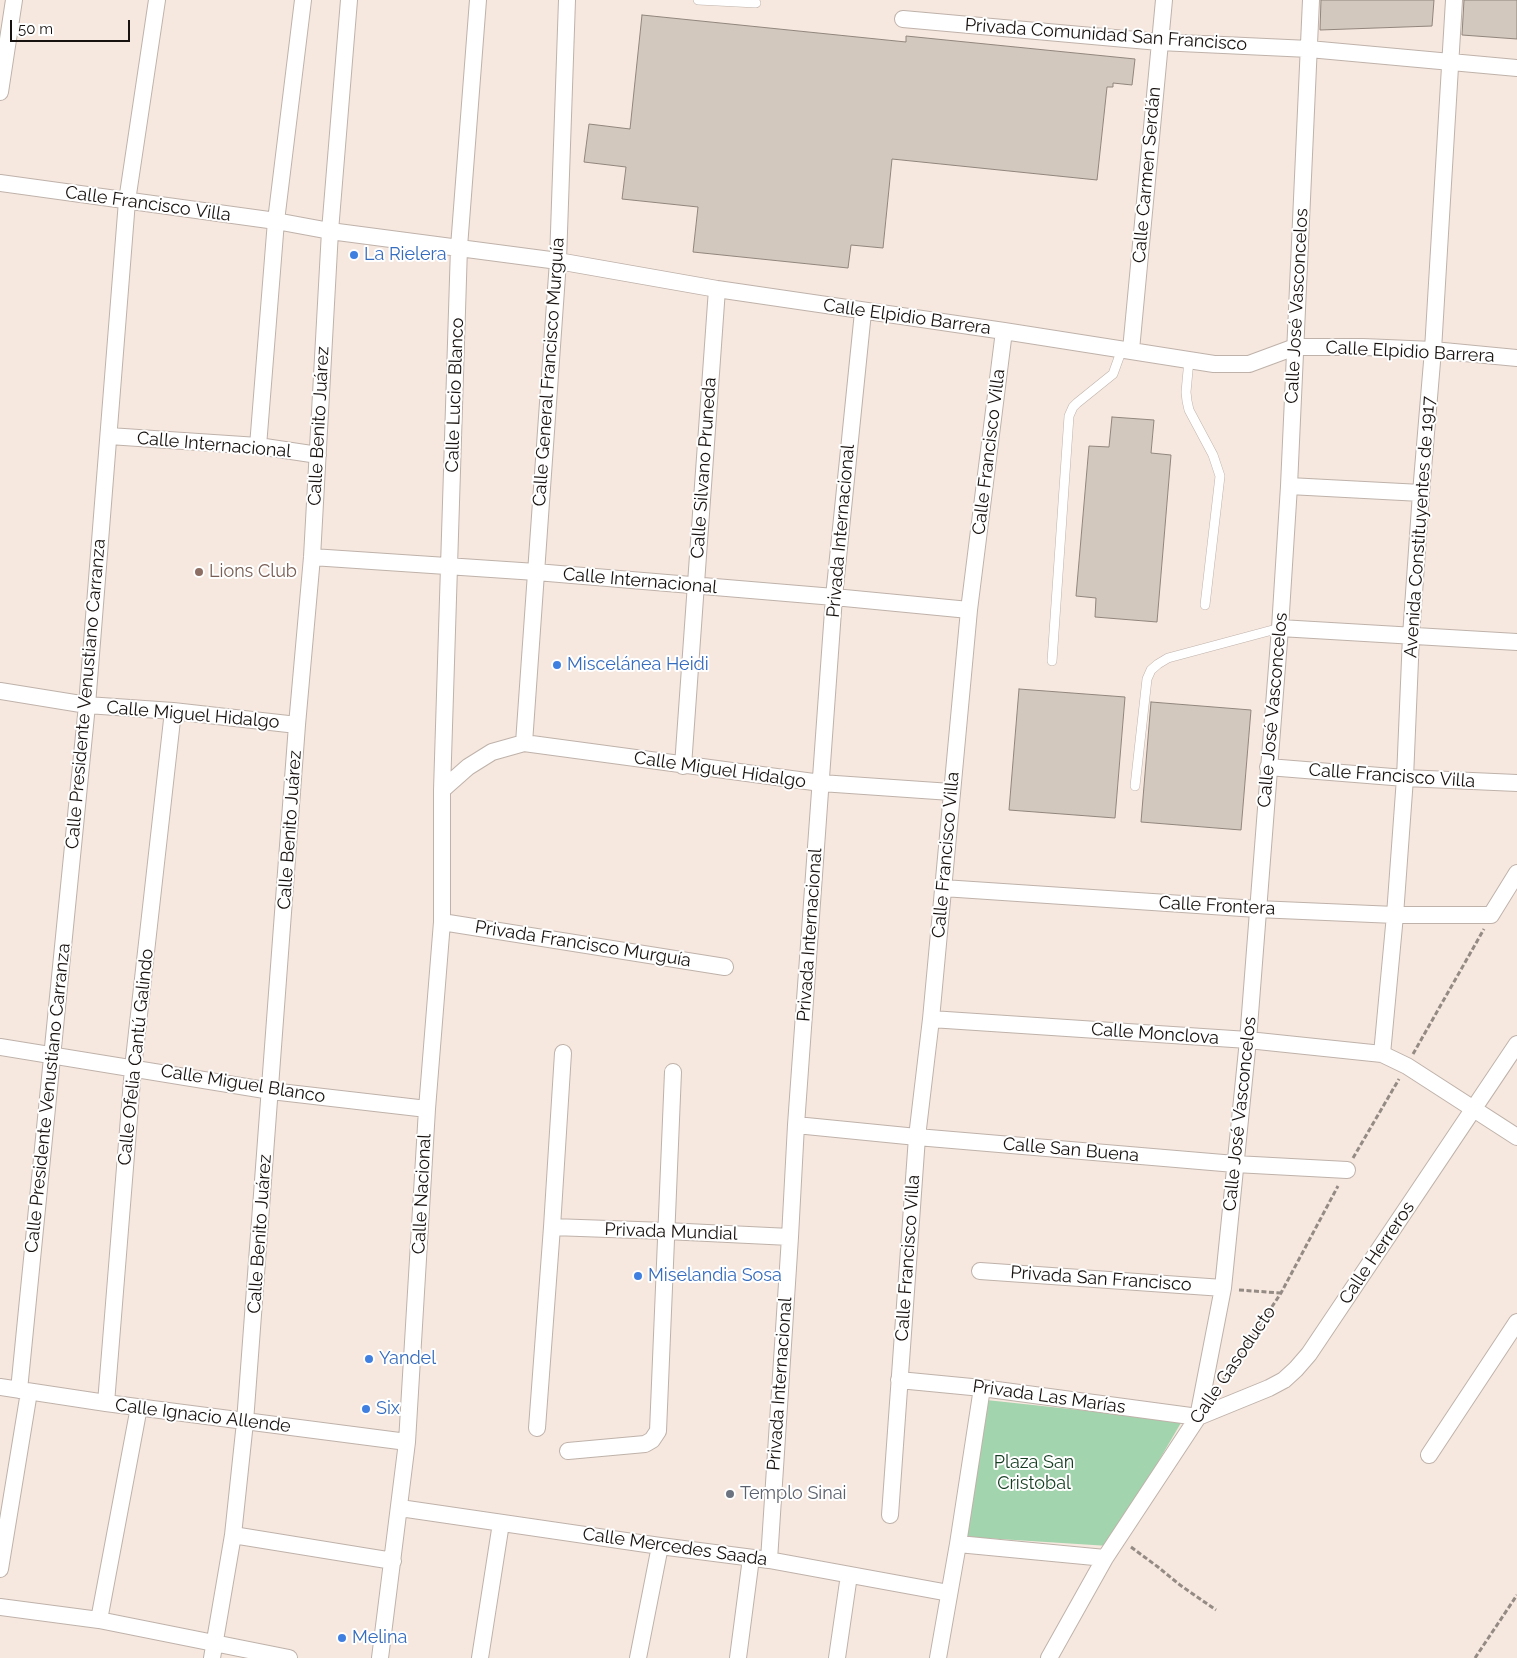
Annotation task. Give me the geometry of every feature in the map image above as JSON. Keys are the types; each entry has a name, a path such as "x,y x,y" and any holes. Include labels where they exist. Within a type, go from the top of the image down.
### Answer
{"street":[{"path":"0,92 14,0"},
{"name":"Calle Presidente Venustiano Carranza","path":"0,1569 24,1391 52,1054 87,705 127,201 157,0"},
{"path":"258,446 276,220 303,0"},
{"name":"Calle Benito Juárez","path":"213,1651 232,1535 245,1422 297,725 312,557 330,231 349,0"},
{"name":"Calle Lucio Blanco","path":"442,790 459,247 478,0"},
{"name":"Calle General Francisco Murguía","path":"524,743 558,261 567,0"},
{"name":"Calle Carmen Serdán","path":"1126,350 1164,0"},
{"name":"Calle José Vasconcelos","path":"1198,1417 1223,1288 1248,1040 1280,628 1289,486 1311,0"},
{"name":"Avenida Constituyentes de 1917","path":"1382,1054 1405,778 1411,636 1434,350 1454,0"},
{"name":"Privada Comunidad San Francisco","path":"903,19 1159,42 1309,50 1517,68"},
{"name":"Calle Francisco Villa","path":"0,183 296,224"},
{"name":"Calle Elpidio Barrera","path":"296,224 330,231 558,261 863,312 1004,331 1214,364 1241,366 1295,347 1434,350 1517,358"},
{"name":"Calle Silvano Pruneda","path":"683,766 717,289"},
{"name":"Privada Internacional","path":"769,1560 796,1125 834,597 863,312"},
{"name":"Calle Francisco Villa","path":"890,1516 917,1137 931,1018 969,610 1004,331"},
{"name":"Calle Internacional","path":"109,436 258,446 318,455"},
{"path":"1289,486 1421,493"},
{"name":"Calle Internacional","path":"312,557 536,572 969,610"},
{"path":"1280,628 1517,642"},
{"name":"Calle Miguel Hidalgo","path":"0,691 87,705 173,711 297,725"},
{"name":"Calle Ofelia Cantú Galindo","path":"106,1403 134,1068 173,711"},
{"name":"Calle Miguel Hidalgo","path":"442,790 468,767 492,752 524,743 683,766 821,783 951,792"},
{"name":"Calle Francisco Villa","path":"1268,768 1405,778 1517,783"},
{"name":"Calle Nacional","path":"380,1658 407,1442 442,922 442,790"},
{"path":"1491,915 1517,873"},
{"name":"Calle Frontera","path":"943,888 1257,909 1395,915 1491,915"},
{"name":"Privada Francisco Murguía","path":"442,922 725,967"},
{"name":"Calle Monclova","path":"931,1018 1248,1040 1382,1054 1407,1066 1517,1137"},
{"name":"Calle Herreros","path":"1198,1417 1284,1380 1309,1354 1517,1044"},
{"name":"Calle Miguel Blanco","path":"0,1047 271,1091 428,1109"},
{"path":"537,1428 563,1053"},
{"path":"568,1451 645,1444 656,1436 658,1431 673,1072"},
{"name":"Calle San Buena","path":"796,1125 1235,1164 1347,1170"},
{"name":"Privada Mundial","path":"552,1227 666,1230 790,1237"},
{"name":"Privada San Francisco","path":"980,1271 1223,1288"},
{"path":"1429,1455 1517,1322"},
{"name":"Privada Las Marías","path":"899,1380 982,1388 1198,1417"},
{"name":"Calle Ignacio Allende","path":"0,1387 245,1422 407,1442"},
{"path":"938,1658 982,1388"},
{"path":"99,1620 139,1407"},
{"name":"Calle Gasoducto","path":"1049,1658 1105,1558 1198,1417"},
{"name":"Calle Mercedes Saada","path":"400,1508 769,1560 949,1593"},
{"path":"480,1658 501,1523"},
{"path":"232,1535 393,1561"},
{"path":"958,1544 1105,1558"},
{"path":"638,1658 660,1546"},
{"path":"738,1658 751,1558"},
{"path":"838,1658 849,1575"},
{"path":"0,1607 99,1620 213,1651 289,1658"}],"lane":[{"path":"698,0 756,3"},
{"path":"1052,661 1069,416 1077,403 1113,374 1126,350"},
{"path":"1189,360 1186,385 1187,401 1213,456 1220,476 1205,605"},
{"path":"1134,786 1147,679 1151,670 1168,658 1280,628"}],"path":[{"name":"Calle Gasoducto","path":"1220,1384 1281,1293 1347,1170 1491,915"},
{"path":"1223,1288 1281,1293"},
{"path":"1118,1538 1216,1610"},
{"path":"1475,1658 1517,1595"}],"green space":[{"name":"Plaza San Cristobal","path":"977,1399 1182,1421 1109,1546 952,1536"}],"building":[{"path":"1321,0 1434,0 1432,26 1320,30"},
{"path":"1464,0 1517,0 1517,39 1462,35"},
{"path":"642,15 906,42 906,36 1135,59 1132,85 1113,83 1113,87 1107,87 1097,180 892,159 883,248 851,245 848,268 693,252 698,207 622,199 626,167 584,162 589,124 630,129"},
{"path":"1112,417 1154,420 1151,453 1171,455 1157,622 1095,617 1096,598 1076,596 1089,446 1109,447"},
{"path":"1019,689 1125,697 1115,818 1009,810"},
{"path":"1151,702 1251,710 1241,830 1141,822"}],"place":[{"name":"La Rielera","path":"354,255"},
{"name":"Lions Club","path":"199,572"},
{"name":"Miscelánea Heidi","path":"557,665"},
{"name":"Miselandia Sosa","path":"638,1276"},
{"name":"Yandel","path":"369,1359"},
{"name":"Six","path":"366,1409"},
{"name":"Templo Sinai","path":"730,1494"},
{"name":"Melina","path":"342,1638"}]}
